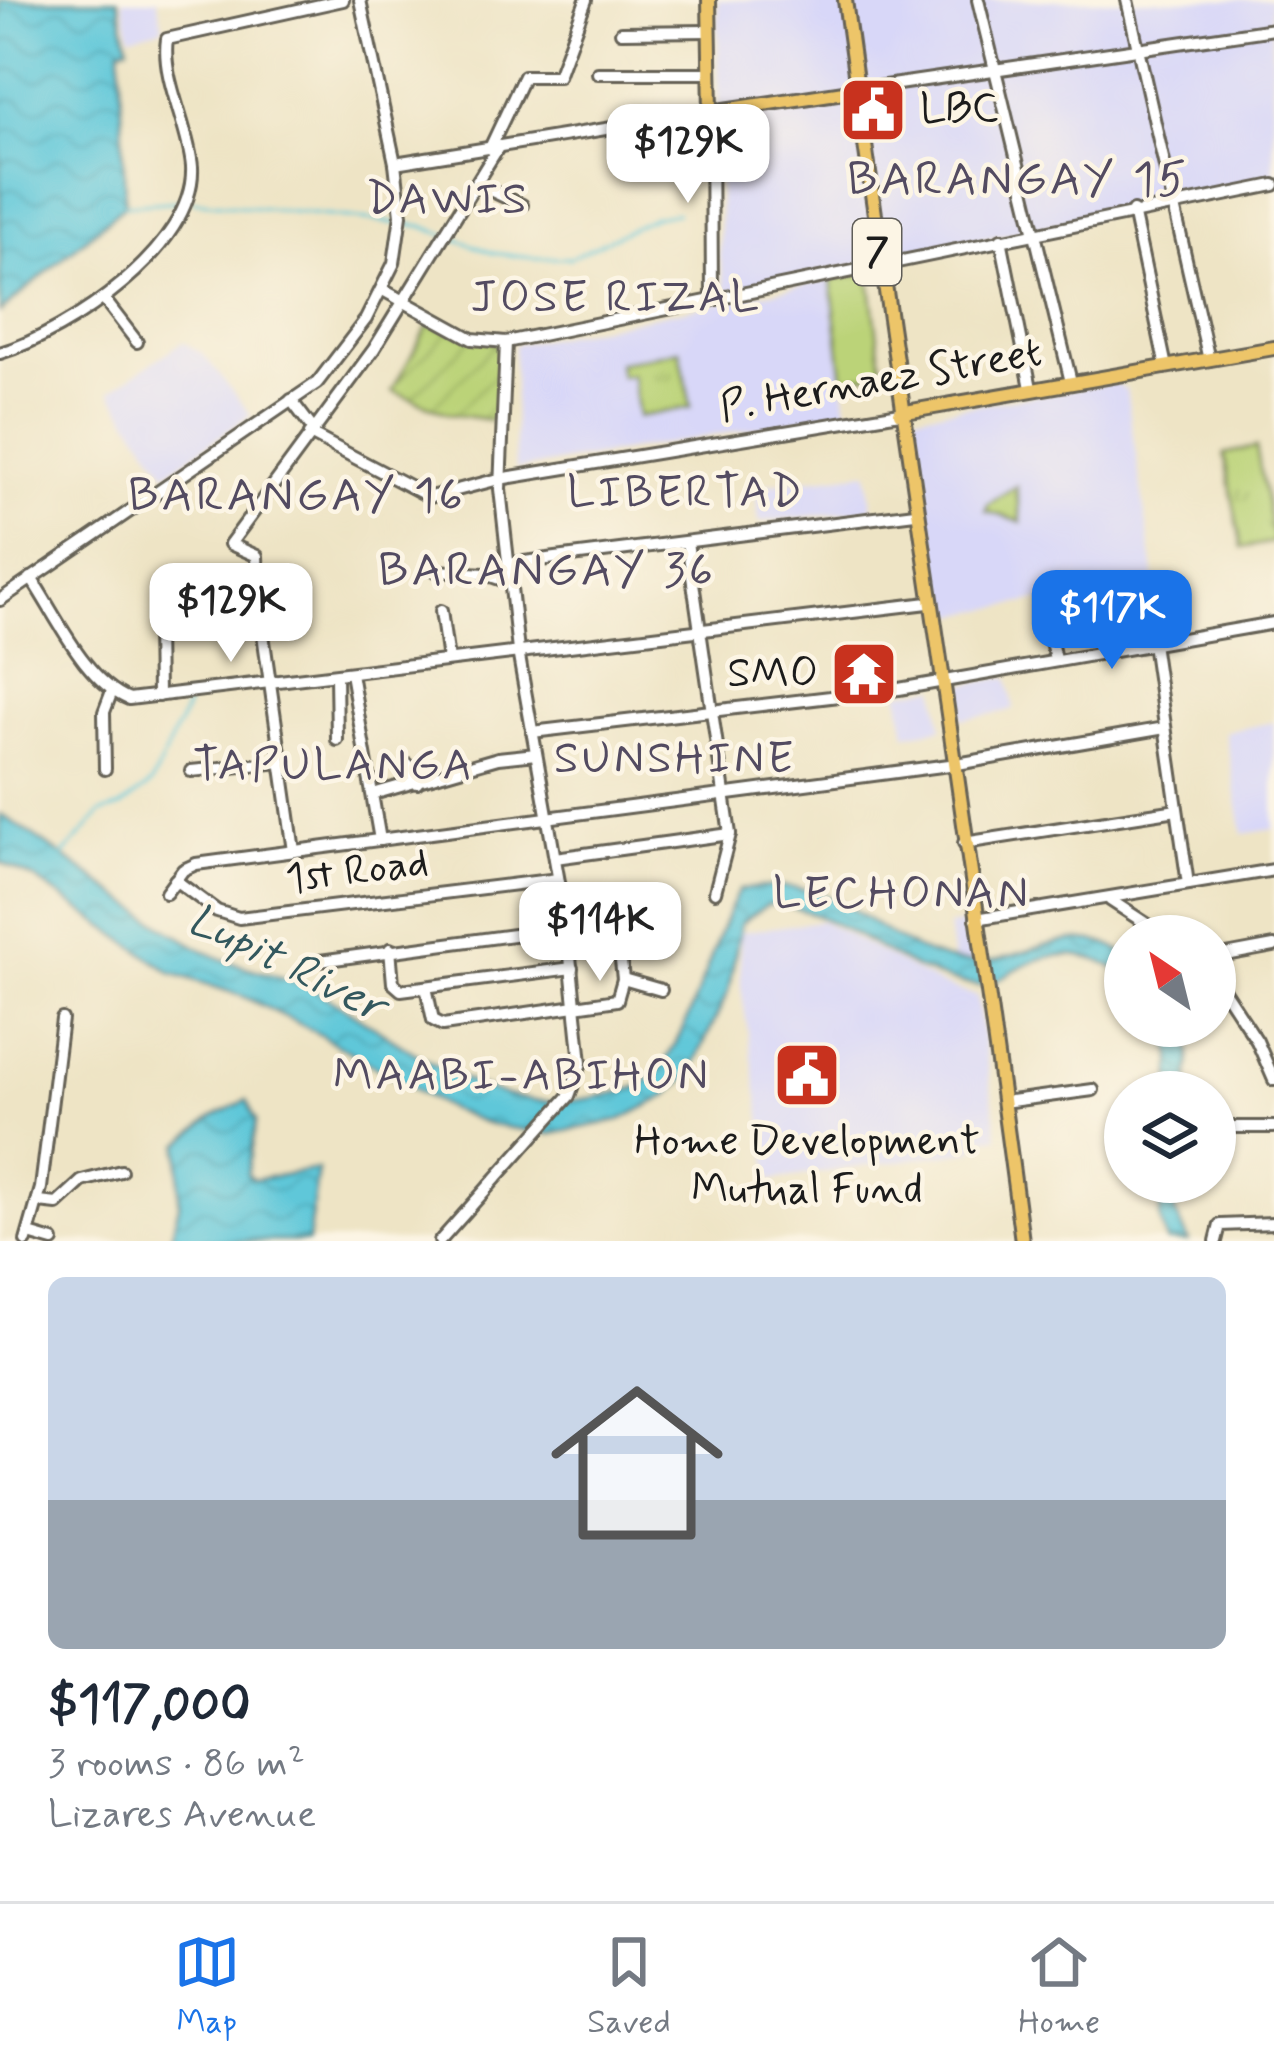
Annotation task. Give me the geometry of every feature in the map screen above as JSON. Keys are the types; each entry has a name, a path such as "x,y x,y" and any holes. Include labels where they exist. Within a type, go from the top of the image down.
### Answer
{"main road":[{"path":"709,0 711,112 856,90"},
{"name":"7","path":"845,0 900,413 957,764 964,843 1022,1241"},
{"name":"P. Hernaez Street","path":"900,413 1274,348"}],"street":[{"path":"0,353 34,342 104,299 148,259 185,206 192,167 167,40 343,0"},
{"path":"0,599 291,400 336,363 383,290 400,235 401,215 395,163 360,0"},
{"path":"294,851 257,556 230,544 447,232 477,184 523,78 558,76 586,0"},
{"path":"978,0 1071,382"},
{"path":"1127,0 1209,360"},
{"path":"856,90 1274,29"},
{"path":"621,32 709,31"},
{"path":"598,73 710,73"},
{"path":"395,163 711,112 712,300"},
{"path":"477,184 522,205"},
{"path":"383,290 472,339 506,342 1274,185"},
{"path":"1133,212 1166,367"},
{"path":"1001,238 1031,388"},
{"path":"104,299 137,342"},
{"path":"440,1241 569,1096 581,1064 567,927 518,651 499,478 506,342"},
{"path":"291,400 311,432"},
{"name":"P. Hernaez Street","path":"311,432 426,497 474,490 499,478 900,413"},
{"path":"508,564 915,513"},
{"path":"687,542 730,834 715,892"},
{"path":"436,571 495,575 511,583"},
{"path":"31,578 112,691 130,699 928,603"},
{"path":"441,611 448,661"},
{"path":"1045,615 1055,658"},
{"path":"532,732 944,680 1274,622"},
{"path":"157,625 158,696"},
{"path":"1153,643 1188,884"},
{"path":"352,673 380,840"},
{"path":"336,675 337,740"},
{"path":"105,769 104,712 112,691"},
{"path":"166,892 192,865 957,764 1166,728"},
{"path":"374,794 488,761 536,754"},
{"path":"191,771 282,762"},
{"path":"408,765 417,783"},
{"path":"964,843 1177,810"},
{"path":"554,858 730,834"},
{"path":"976,919 1274,870"},
{"name":"1st Road","path":"175,880 218,911 238,919 558,879"},
{"path":"1110,900 1133,915"},
{"path":"312,962 614,923 623,979 621,998 440,1025 433,1021 426,987"},
{"path":"1236,953 1274,946"},
{"path":"390,949 395,987 572,968"},
{"path":"623,979 661,990"},
{"path":"1236,1009 1274,1080"},
{"path":"53,1241 28,1238 39,1202 62,1019"},
{"path":"1003,1102 1093,1090"},
{"path":"1236,1127 1274,1126"},
{"path":"39,1202 56,1204 82,1181 121,1171"},
{"path":"1216,1241 1220,1225 1274,1223"}],"shaded area":[{"path":"122,0 157,0 163,28 130,36"},
{"path":"718,0 1271,0 1274,180 726,291 720,256"},
{"path":"831,280 847,412 515,470 514,345"},
{"path":"183,342 203,354 251,415 166,473 110,391"},
{"path":"1114,383 1126,390 1155,580 943,617 908,416"},
{"path":"868,472 872,509 759,522 755,486"},
{"path":"1008,677 1014,710 962,719 956,686"},
{"path":"936,687 942,728 906,734 899,693"},
{"path":"1274,722 1274,829 1243,834 1225,732"},
{"path":"822,921 941,985 977,996 998,1137 975,1140 975,1150 771,1180 741,987 740,932"},
{"path":"969,923 973,962 953,961 948,926"}],"green space":[{"path":"869,273 883,373 843,378 831,280"},
{"path":"428,325 499,344 498,421 449,414 392,391"},
{"path":"680,350 691,407 638,417 632,375 620,376 618,363"},
{"path":"1256,447 1274,542 1242,548 1224,454"},
{"path":"1016,486 1021,522 986,511 988,504"}],"water":[{"path":"0,0 118,0 128,46 120,48 125,205 0,312"},
{"path":"0,814 203,950 308,987 483,1088 554,1102 626,1091 659,1069 686,1023 739,890 808,890 834,899 923,952 954,961 976,963 1082,940 1104,944 1104,964 1054,956 976,985 922,971 822,918 768,904 741,923 728,992 688,1077 665,1097 620,1120 551,1134 491,1125 451,1110 308,1028 242,996 172,973 37,880 0,862"},
{"path":"1169,1047 1189,1047 1190,1071 1172,1071"},
{"path":"247,1100 256,1121 247,1175 253,1180 318,1169 308,1241 170,1241 179,1205 180,1144 213,1117"},
{"path":"1160,1203 1176,1203 1189,1241 1166,1241"}],"waterway":[{"path":"125,205 183,201"},
{"path":"193,201 422,226 493,253 533,258 570,258 654,217 677,213"},
{"path":"63,856 101,813 121,807 151,784 187,706"}],"place":[{"name":"LBC","path":"873,110"},
{"name":"SMO","path":"864,674"},
{"name":"Home Development Mutual Fund","path":"807,1075"}],"district":[{"name":"BARANGAY 15","path":"1018,180"},
{"name":"DAWIS","path":"448,200"},
{"name":"JOSE RIZAL","path":"616,298"},
{"name":"LIBERTAD","path":"686,493"},
{"name":"BARANGAY 16","path":"297,496"},
{"name":"BARANGAY 36","path":"547,571"},
{"name":"SUNSHINE","path":"675,759"},
{"name":"TAPULANGA","path":"334,766"},
{"name":"LECHONAN","path":"902,894"},
{"name":"MAABI-ABIHON","path":"522,1076"}],"water label":[{"name":"Lupit River","path":"286,964"}]}
